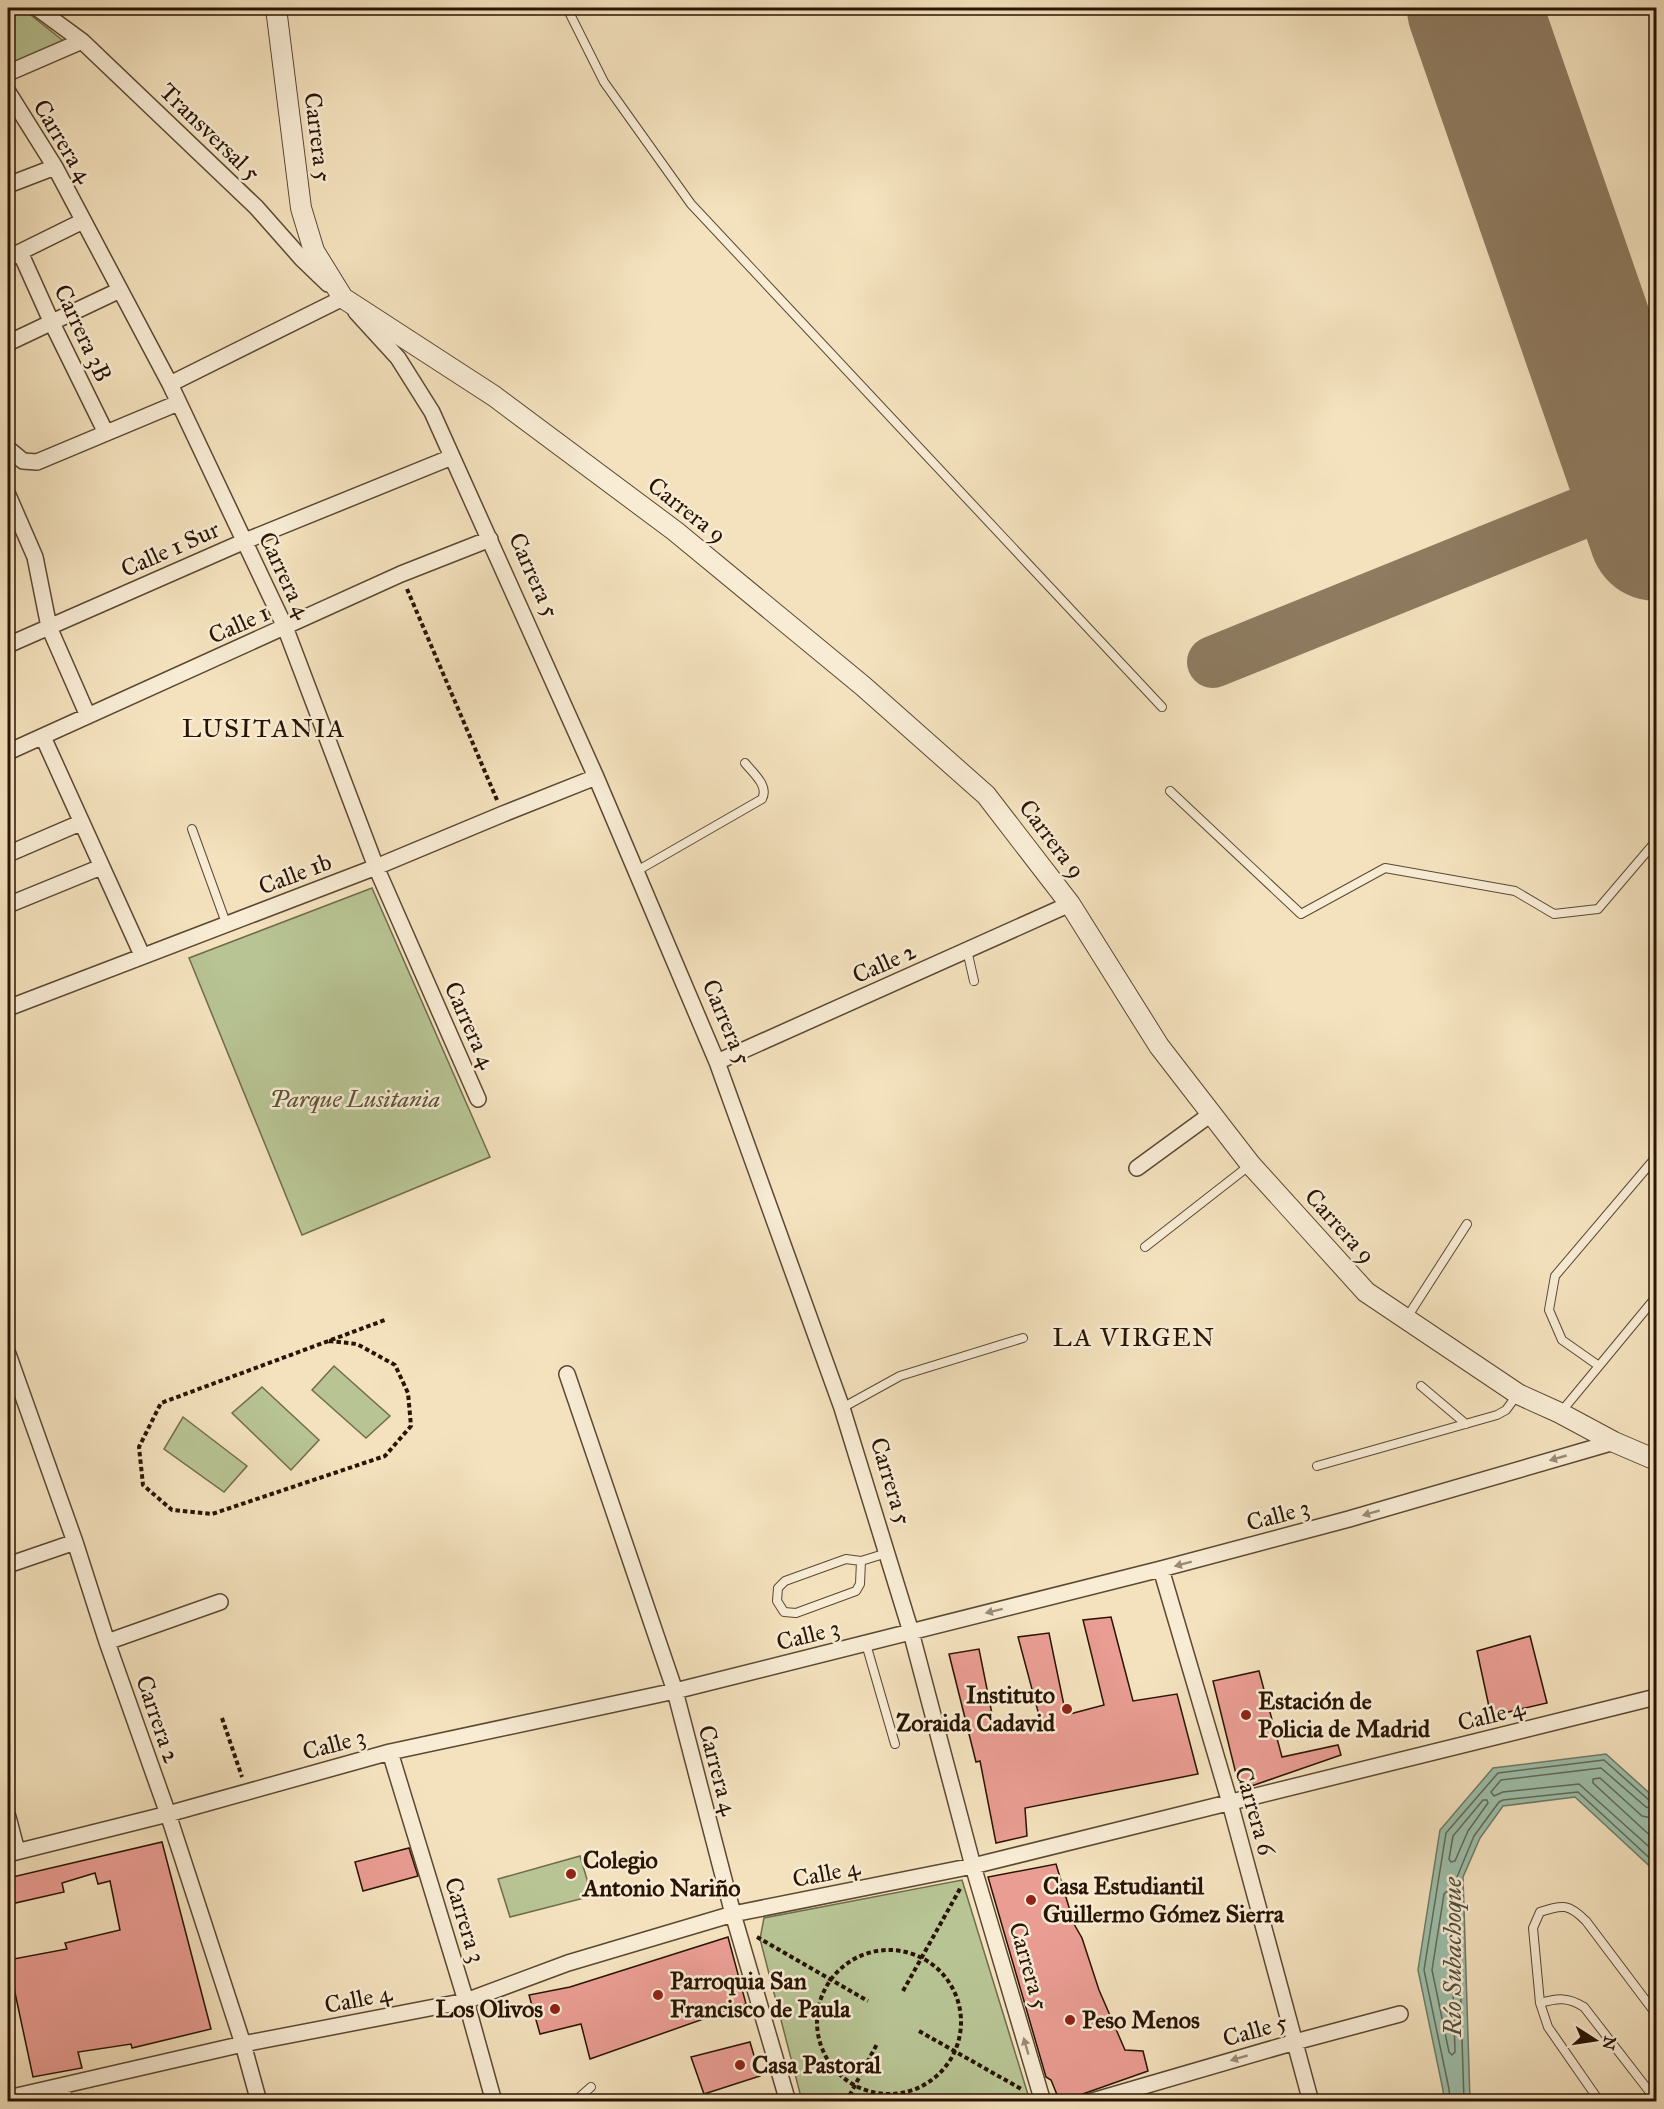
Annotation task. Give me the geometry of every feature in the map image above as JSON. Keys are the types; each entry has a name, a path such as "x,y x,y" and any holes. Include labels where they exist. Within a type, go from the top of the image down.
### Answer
{"street":[{"name":"Transversal 5","path":"37,8 82,41 256,207 302,259 343,298"},
{"name":"Carrera 5","path":"276,8 301,208 314,251 343,298 398,358 432,412 596,777 717,1062 842,1408 911,1632 973,1866 1043,2102"},
{"path":"8,73 82,41"},
{"name":"Carrera 4","path":"8,92 55,167 170,384 245,541 285,627 376,867 478,1099"},
{"path":"8,185 55,167"},
{"path":"14,255 83,221"},
{"name":"Carrera 3B","path":"14,255 51,321 106,433"},
{"path":"8,343 120,290"},
{"path":"170,384 343,298"},
{"name":"Carrera 9","path":"343,298 504,403 675,531 863,686 986,795 1070,904 1158,1046 1251,1165 1366,1292 1518,1394 1614,1442 1656,1460"},
{"path":"9,449 23,461 37,462 178,403"},
{"name":"Calle 1 Sur","path":"8,645 245,541 452,457"},
{"path":"8,495 35,557 49,627 88,716"},
{"name":"Calle 1","path":"8,752 401,574 490,539"},
{"path":"43,737 142,955"},
{"name":"Calle 1b","path":"8,1008 376,867 503,813 596,777"},
{"path":"8,854 81,823"},
{"path":"8,905 101,867"},
{"name":"Calle 2","path":"717,1062 1070,904"},
{"path":"1137,1168 1211,1114"},
{"name":"Carrera 2","path":"8,1354 168,1814 243,2044 259,2102"},
{"name":"Carrera 4","path":"567,1374 675,1691 735,1920 788,2102"},
{"name":"Calle 3","path":"12,1853 168,1814 390,1752 675,1691 1161,1569 1349,1519 1614,1442"},
{"path":"8,1565 75,1542"},
{"name":"Carrera 6","path":"1161,1569 1230,1803 1311,2102"},
{"path":"107,1642 220,1602"},
{"name":"Calle 4","path":"8,2098 243,2044 466,2001 568,1963 735,1920 973,1866 1656,1697"},
{"name":"Carrera 3","path":"390,1752 466,2001 494,2102"},
{"path":"8,1817 12,1853"},
{"name":"Calle 5","path":"1089,2102 1400,2014"},
{"path":"62,2086 65,2102"}],"lane":[{"path":"567,8 604,82 691,204 1162,707"},
{"path":"635,872 762,799 765,793 764,787 745,763"},
{"path":"1170,791 1302,914 1385,868 1515,891 1554,914 1598,909 1656,841"},
{"path":"192,829 226,923"},
{"path":"967,950 974,981"},
{"path":"1599,1366 1562,1340 1549,1310 1556,1276 1656,1157"},
{"path":"1145,1247 1251,1165"},
{"path":"1405,1320 1467,1224"},
{"path":"1560,1413 1656,1298"},
{"path":"842,1408 900,1376 1023,1338"},
{"path":"1421,1386 1466,1424"},
{"path":"1317,1466 1497,1415 1506,1410 1518,1394"},
{"path":"861,1561 860,1584 856,1591 796,1613 784,1612 777,1601 778,1588 785,1581 846,1559 861,1561 886,1553"},
{"path":"866,1644 894,1744"},
{"path":"1600,2102 1548,2027 1540,2003 1533,1928 1540,1912 1558,1905 1574,1909 1586,1921 1656,2014"},
{"path":"1540,2003 1559,1998 1573,2000 1584,2007 1656,2100"},
{"path":"574,2102 591,2087"}],"path":[{"path":"401,574 503,813"},
{"path":"329,1341 357,1344 395,1365 408,1393 411,1426 385,1456 212,1515 172,1510 143,1485 139,1447 161,1403 385,1320"},
{"path":"222,1718 247,1792"},
{"path":"903,1991 965,1880"},
{"path":"735,1920 868,2001"},
{"path":"885,1949 909,1952 921,1958 930,1962 947,1979 958,2000 961,2024 954,2052 944,2068 926,2084 904,2093 880,2094 854,2086 838,2074 824,2054 817,2031 818,2007 826,1985 842,1967 862,1954 885,1949"},
{"path":"920,2031 1025,2092"},
{"path":"846,2102 877,2044"}],"green space":[{"path":"8,8 22,8 66,43 8,67"},
{"name":"Parque Lusitania","path":"372,888 490,1157 302,1235 189,958"},
{"path":"334,1366 390,1416 366,1438 312,1390"},
{"path":"262,1387 319,1440 291,1470 232,1413"},
{"path":"183,1417 247,1466 224,1492 164,1449"},
{"path":"580,1856 592,1896 510,1917 498,1879"},
{"path":"962,1880 1030,2101 802,2101 760,1939 764,1918"}],"water":[{"name":"Río Subachoque","path":"1606,1754 1656,1799 1656,1872 1575,1797 1503,1806 1480,1838 1463,1877 1470,2101 1444,2101 1418,1970 1440,1830 1493,1768"}],"building":[{"path":"1111,1617 1133,1701 1177,1694 1198,1774 1025,1808 1027,1836 996,1843 980,1761 976,1762 949,1654 979,1649 995,1729 1040,1719 1018,1637 1049,1633 1066,1715 1104,1705 1083,1620"},
{"path":"1530,1636 1547,1703 1491,1716 1477,1651"},
{"name":"Estación de Policia de Madrid","path":"1259,1671 1282,1757 1338,1745 1341,1755 1240,1790 1213,1681"},
{"path":"162,1842 211,2029 132,2048 131,2044 78,2052 82,2068 33,2077 8,1960 67,1949 65,1943 120,1930 110,1881 98,1884 95,1873 62,1883 64,1892 11,1904 8,1878"},
{"path":"409,1848 418,1876 363,1891 355,1862"},
{"name":"Peso Menos","path":"1056,1864 1074,1924 1082,1938 1099,1990 1125,2050 1143,2051 1148,2071 1060,2102 1051,2080 1046,2077 988,1877"},
{"name":"Parroquia San Francisco de Paula","path":"728,1937 746,2004 590,2059 581,2024 540,2034 529,1995 570,1987"},
{"name":"Casa Pastoral","path":"750,2042 760,2076 704,2094 691,2057"}],"taxiway":[{"path":"1213,662 1641,489"}],"runway":[{"path":"1474,8 1656,534"}],"place":[{"name":"Instituto Zoraida Cadavid","path":"1067,1709"},
{"name":"Estación de Policia de Madrid","path":"1246,1715"},
{"name":"Colegio Antonio Nariño","path":"571,1874"},
{"name":"Casa Estudiantil Guillermo Gómez Sierra","path":"1031,1900"},
{"name":"Parroquia San Francisco de Paula","path":"658,1995"},
{"name":"Los Olivos","path":"555,2009"},
{"name":"Peso Menos","path":"1070,2020"},
{"name":"Casa Pastoral","path":"740,2065"}],"district":[{"name":"LUSITANIA","path":"264,728"},
{"name":"LA VIRGEN","path":"1134,1337"}]}
